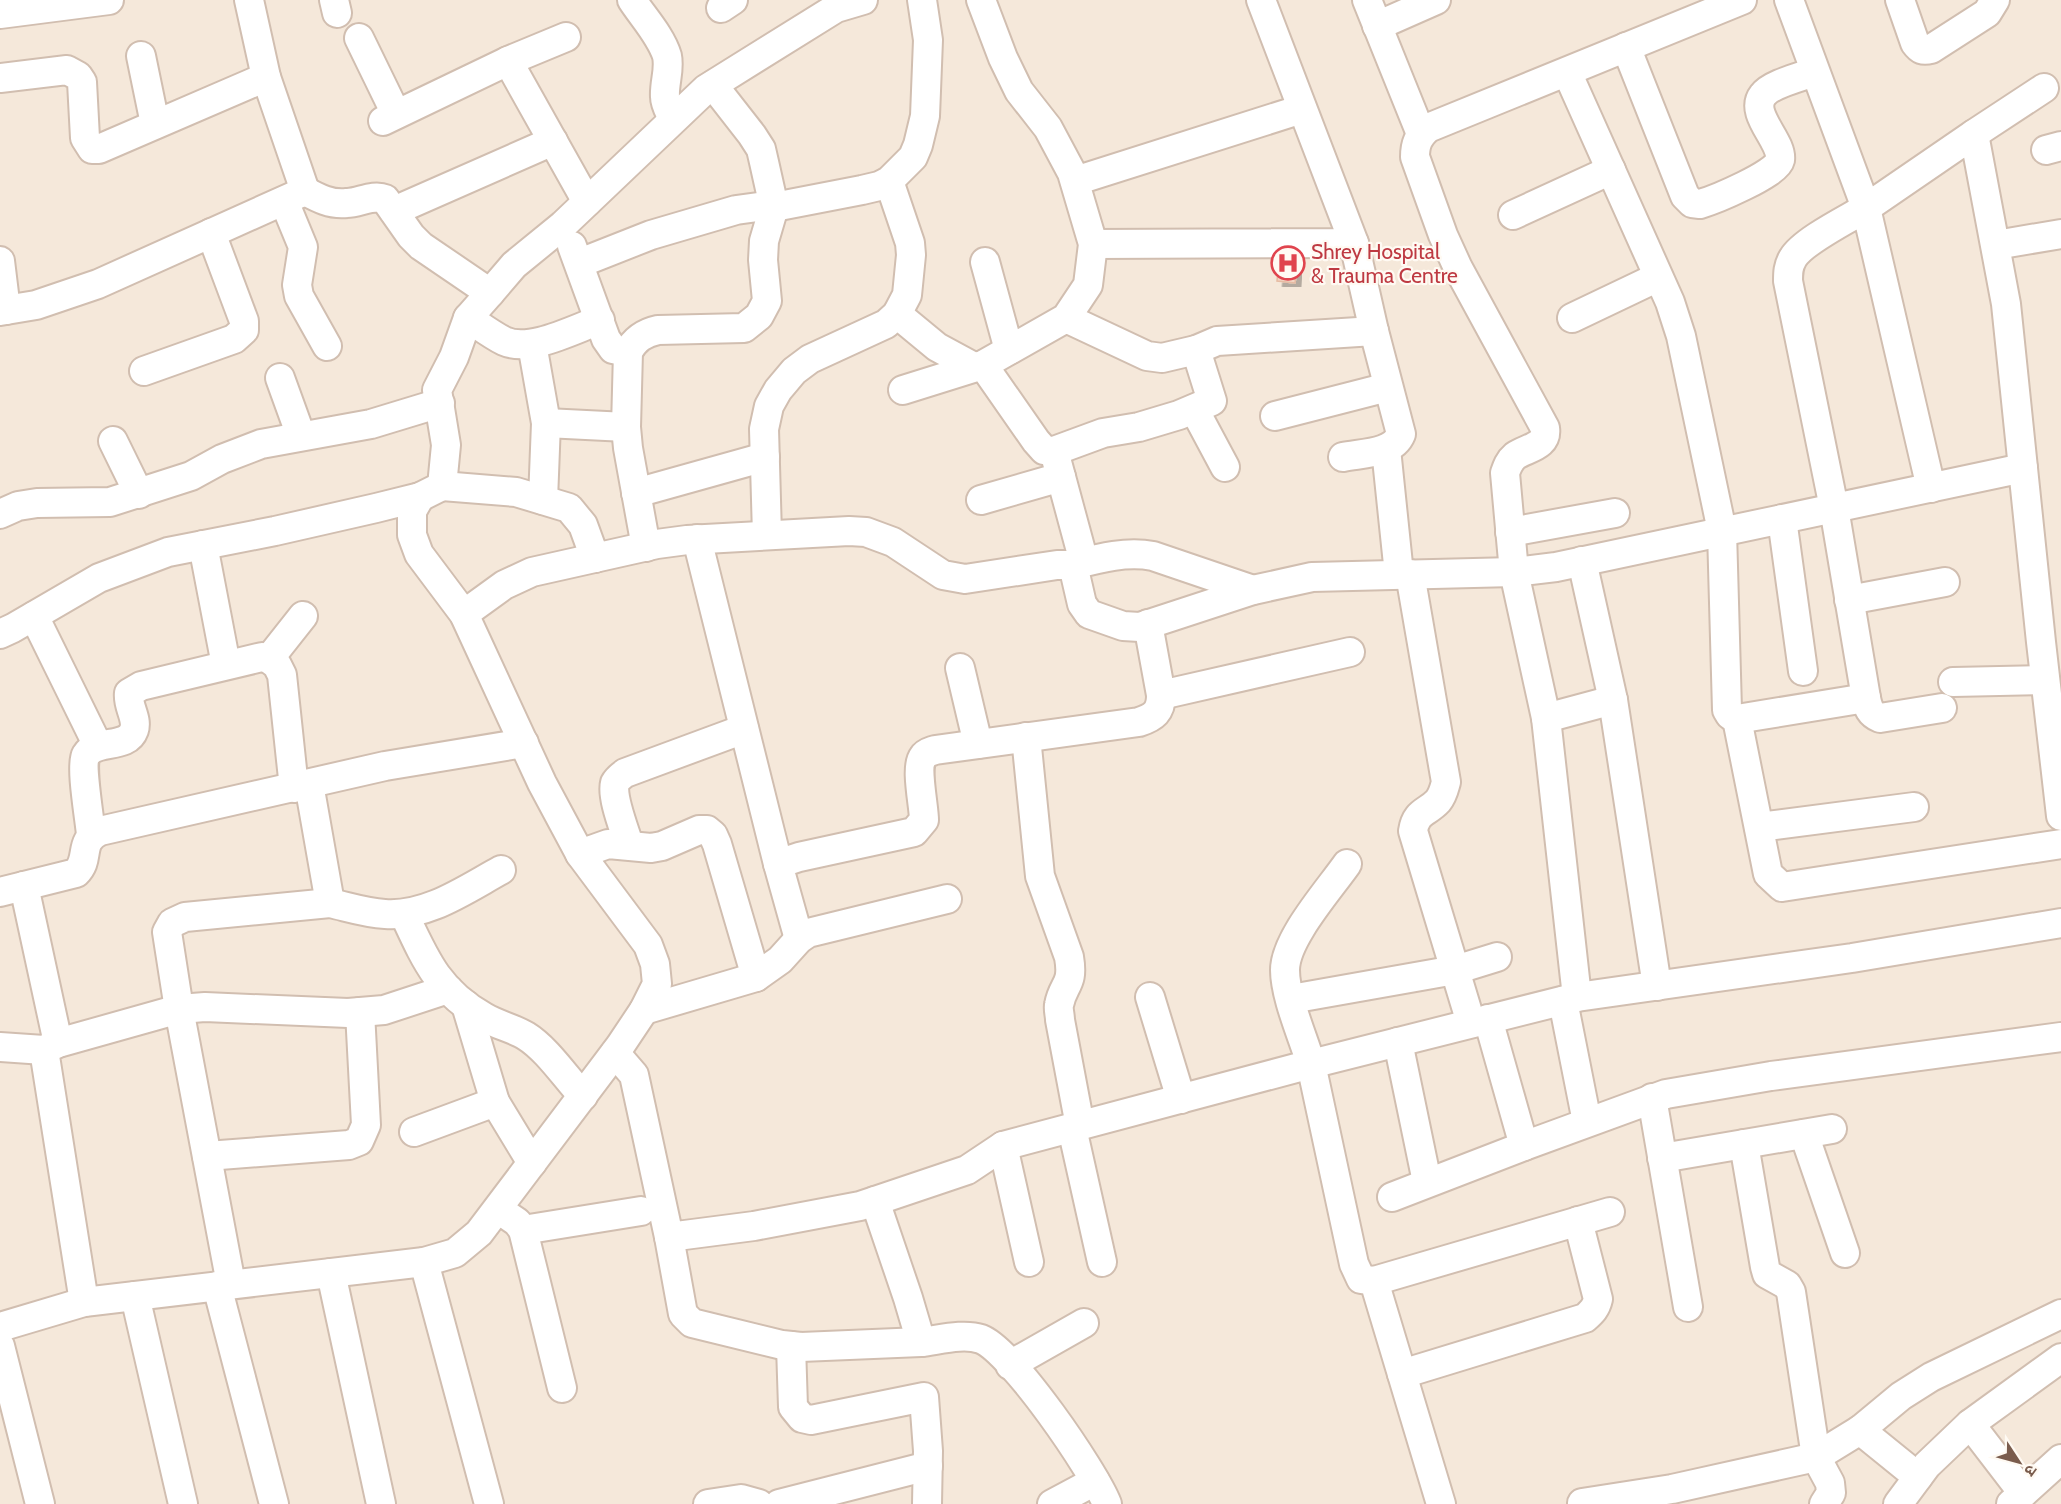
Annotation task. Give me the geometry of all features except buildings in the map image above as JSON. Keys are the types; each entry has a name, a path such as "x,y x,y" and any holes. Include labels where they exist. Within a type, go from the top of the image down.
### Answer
{"street":[{"path":"0,14 109,0"},
{"path":"249,0 294,196 303,247 297,285 299,296 327,346"},
{"path":"632,0 663,46 667,56 668,69 664,97 673,119"},
{"path":"0,1327 84,1302 424,1262 455,1252 480,1233 615,1053 644,1010 657,984 655,964 648,945 580,854 542,783 464,614 419,554 412,535 412,511 431,492 446,445 437,390 454,357 468,318 514,265 563,225 673,119 713,85 836,8 863,0"},
{"path":"580,263 651,235 736,210 774,207 879,186 889,181 913,157 925,116 928,40 922,0"},
{"path":"903,390 978,366 1066,318 1088,285 1093,243 1072,173 1048,128 1019,92 1003,58 981,0"},
{"path":"1261,0 1354,243 1401,434 1398,441 1386,449 1343,457"},
{"path":"1420,134 1372,13 1436,0"},
{"path":"1587,1122 1570,999 1546,718 1514,572 1504,473 1508,463 1515,456 1537,446 1543,440 1546,434 1545,428 1443,235 1415,157 1415,145 1420,134 1428,128 1742,0"},
{"path":"1789,0 1866,208 1931,488"},
{"path":"1900,0 1915,43 1918,49 1924,51 1931,49 1987,13 1995,0"},
{"path":"359,38 390,117 508,61 566,37"},
{"path":"1626,47 1685,196 1692,203 1700,204 1765,175 1775,168 1780,160 1779,152 1761,114 1762,96 1769,89 1814,72"},
{"path":"141,56 155,124"},
{"path":"508,61 587,202"},
{"path":"0,78 67,70 78,76 82,82 85,138 92,149 99,149 266,76"},
{"path":"1567,72 1658,276 1681,336 1722,531 1727,710 1737,719 1866,698"},
{"path":"646,547 626,428 628,352 645,333 674,328 744,328 756,320 767,301 763,260 764,241 774,207 760,149 752,135 713,85"},
{"path":"1942,708 1880,718 1869,710 1834,508 1788,281 1788,269 1793,257 1802,247 1866,208 2044,88"},
{"path":"1075,182 1302,109"},
{"path":"1974,134 2006,304 2023,468 2050,620 2045,680 2061,811"},
{"path":"394,211 553,141"},
{"path":"1513,215 1611,170"},
{"path":"767,536 764,429 769,406 778,390 794,371 810,359 886,324 897,314 907,295 910,243 889,181"},
{"path":"0,261 3,311 36,305 98,284 294,196 335,204 379,196 385,199 411,236 421,246 490,293"},
{"path":"563,225 580,263 606,339 613,349 628,352"},
{"path":"144,371 234,339 244,330 244,321 211,233"},
{"path":"1996,245 2061,234"},
{"path":"1093,243 1354,243"},
{"path":"985,262 1009,350"},
{"path":"1572,318 1658,276"},
{"path":"897,314 937,347 978,366 1036,441 1058,464 1078,563 1082,604 1089,614 1132,628 1253,590 1312,577 1514,572 1582,561 2023,468"},
{"path":"468,318 505,342 518,345 532,344 600,320"},
{"path":"1066,318 1147,356 1162,358 1196,350 1217,341 1374,331"},
{"path":"532,344 546,423 543,500"},
{"path":"981,500 1058,464 1103,433 1139,427 1212,401 1196,350"},
{"path":"280,378 301,436"},
{"path":"1275,416 1389,387"},
{"path":"0,514 18,506 37,503 110,502 191,476 222,459 261,444 371,424 440,403"},
{"path":"1194,409 1225,467"},
{"path":"546,423 626,428"},
{"path":"113,441 139,494"},
{"path":"1386,449 1405,574 1446,782 1442,796 1418,815 1413,831 1455,970 1480,1021 1524,1146"},
{"path":"636,493 765,457"},
{"path":"0,634 99,578 168,552 275,531 431,492 516,492 569,508 583,525 595,558"},
{"path":"1510,532 1615,513"},
{"path":"1782,519 1803,671"},
{"path":"464,614 519,577 532,572 646,547 697,539 849,531 866,532 893,542 943,575 964,579 1078,563 1126,553 1153,556 1253,590"},
{"path":"697,539 778,864 799,939"},
{"path":"202,545 226,665"},
{"path":"1582,561 1612,700 1657,986"},
{"path":"1850,600 1945,582"},
{"path":"34,616 98,746"},
{"path":"269,659 303,616"},
{"path":"778,864 799,857 914,832 924,820 920,760 925,754 935,750 1139,722 1156,714 1161,706 1161,695 1148,624"},
{"path":"1161,695 1350,652"},
{"path":"92,835 83,762 90,750 130,737 135,723 128,700 129,693 135,688 262,657 277,665 282,675 301,786 330,903"},
{"path":"960,668 978,744"},
{"path":"1953,682 2045,680"},
{"path":"1546,718 1612,700"},
{"path":"1737,719 1768,874 1782,887 2061,844"},
{"path":"629,845 614,793 615,783 619,778 625,773 744,729"},
{"path":"1026,737 1040,876 1069,957 1071,970 1069,983 1059,1005 1060,1020 1076,1127 1102,1262"},
{"path":"84,1302 51,1046 12,889 76,873 82,867 84,849 92,835 100,831 385,766 524,743"},
{"path":"1759,827 1914,807"},
{"path":"580,854 608,844 651,848 662,846 699,830 707,830 717,844 756,977"},
{"path":"1347,864 1300,929 1289,949 1285,969 1287,986 1311,1064 1354,1264 1361,1279 1374,1281 1610,1212"},
{"path":"274,1504 224,1285 207,1155 167,932 177,919 330,903 367,912 404,914 436,904 501,870"},
{"path":"644,1010 756,977 780,960 799,939 808,933 947,899"},
{"path":"404,914 429,966 457,997 487,1019 526,1036 583,1096"},
{"path":"669,1237 754,1226 860,1206 967,1170 1003,1146 1311,1064 1570,999 1852,958 2061,923"},
{"path":"1291,999 1455,970 1497,957"},
{"path":"0,1047 51,1046 179,1009 205,1007 326,1013 360,1012 457,997"},
{"path":"457,997 495,1102 532,1163"},
{"path":"1150,997 1181,1099"},
{"path":"207,1155 349,1145 358,1141 366,1125 360,1012"},
{"path":"1392,1197 1652,1098 1771,1076 2061,1037"},
{"path":"1398,1042 1427,1182"},
{"path":"615,1053 634,1075 683,1314 692,1323 704,1328 791,1346 921,1342 960,1337 981,1340 991,1346 1025,1380 1056,1421 1101,1492 1052,1504"},
{"path":"1652,1098 1688,1307"},
{"path":"414,1132 495,1102"},
{"path":"1662,1158 1832,1129"},
{"path":"1804,1134 1845,1252"},
{"path":"1744,1144 1767,1274 1787,1285 1791,1292 1816,1457 1830,1483 1831,1493 1824,1504"},
{"path":"1003,1146 1029,1262"},
{"path":"874,1201 921,1342"},
{"path":"498,1209 517,1222 523,1230 562,1388"},
{"path":"523,1230 640,1211"},
{"path":"1402,1374 1585,1318 1592,1312 1598,1299 1578,1221"},
{"path":"424,1262 489,1504"},
{"path":"331,1273 381,1504"},
{"path":"1374,1281 1441,1504"},
{"path":"135,1296 183,1504"},
{"path":"1579,1504 1679,1497 1816,1457 1860,1430 1901,1396 1931,1377 2061,1314"},
{"path":"1010,1365 1084,1323"},
{"path":"0,1346 40,1504"},
{"path":"791,1346 793,1407 802,1418 811,1420 924,1397 928,1466 927,1504"},
{"path":"1898,1504 1943,1448 1970,1424 2061,1358"},
{"path":"1970,1424 2017,1499 2061,1460"},
{"path":"1860,1430 1918,1477"},
{"path":"779,1504 928,1466"},
{"path":"708,1504 741,1499 759,1504"}],"shaded area":[{"path":"0,0 2061,0 2061,1504 0,1504"}],"place":[{"name":"Shrey Hospital & Trauma Centre","path":"1288,263"}]}
